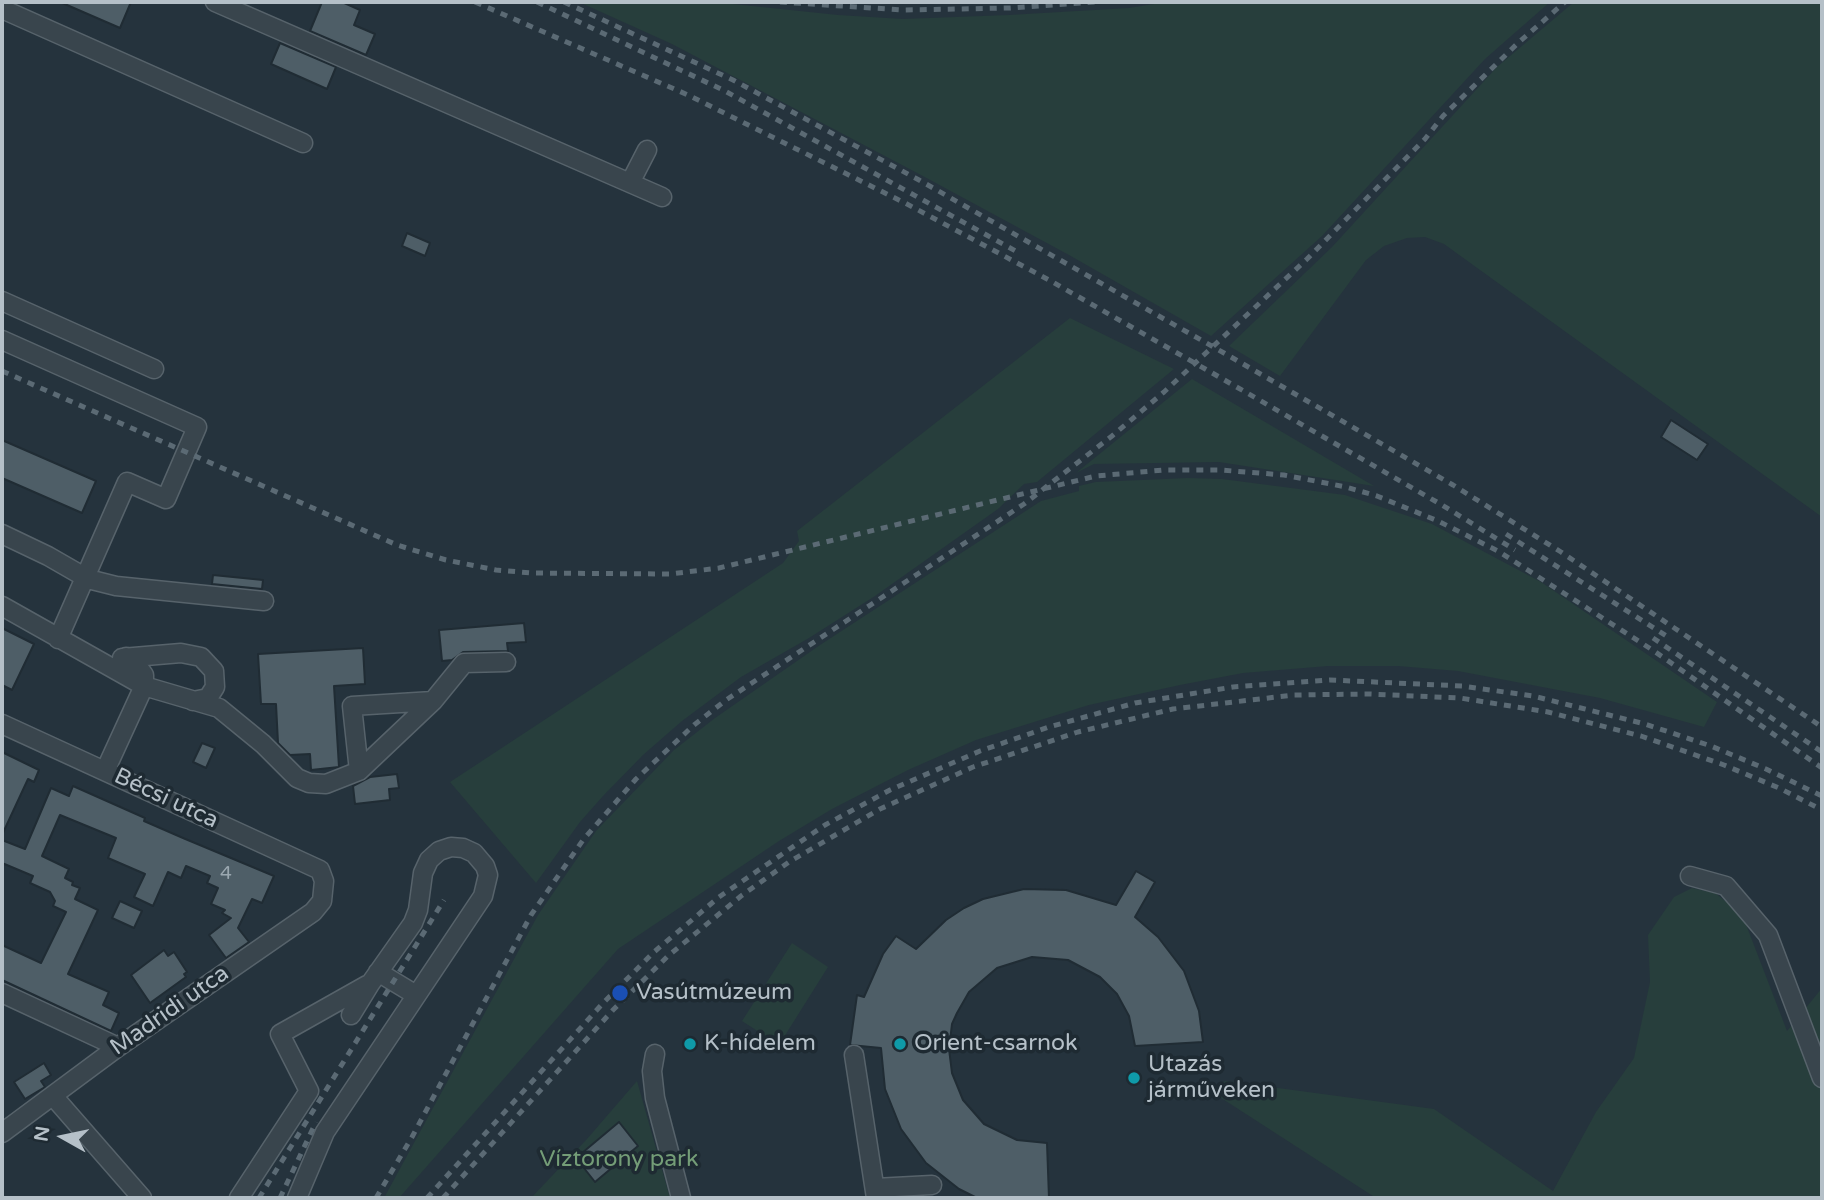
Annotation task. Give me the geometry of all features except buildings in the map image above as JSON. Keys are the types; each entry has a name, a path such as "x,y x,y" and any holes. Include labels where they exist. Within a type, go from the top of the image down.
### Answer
{"street":[{"path":"215,2 662,197"},
{"path":"2,9 303,143"},
{"path":"630,183 647,149"},
{"path":"2,301 154,369"},
{"path":"2,340 197,427 166,499 127,482 58,639"},
{"path":"2,534 84,576 116,586 264,601"},
{"path":"2,606 144,686 219,708 263,744 297,778 309,783 326,784 359,771 433,701 464,663 506,662"},
{"path":"98,661 181,653 201,657 214,671 215,687 208,698 193,701"},
{"path":"104,771 144,686 144,675 134,661 126,657"},
{"path":"359,771 352,706 433,701"},
{"name":"Bécsi utca","path":"2,724 320,870 324,881"},
{"path":"297,1198 325,1132 478,904 485,889 486,870 478,857 469,850 445,848 429,860 423,873 418,910 413,923 351,1015"},
{"path":"1690,876 1726,886 1768,935 1822,1078"},
{"name":"Madridi utca","path":"2,1133 118,1047 313,912 322,901 324,881"},
{"path":"374,978 416,995"},
{"path":"239,1198 309,1091 280,1034 374,978"},
{"path":"2,993 118,1047"},
{"path":"655,1054 652,1070 655,1098 681,1198"},
{"path":"854,1055 875,1193 932,1185"},
{"path":"53,1096 142,1198"}],"green space":[{"path":"579,2 714,2 903,19 1129,8 1166,2 1550,2 1485,59 1322,236 1211,336 921,175 672,44"},
{"path":"1574,2 1822,2 1822,517 1444,244 1425,237 1407,238 1384,246 1366,260 1280,376 1229,346 1332,247 1497,67"},
{"path":"1070,318 1174,369 1037,482 1024,484 998,509 875,596 741,677 682,721 643,755 603,796 580,822 536,883 450,782 783,563 799,541 797,531"},
{"path":"1192,379 1374,486 1219,462 1094,464 1076,473"},
{"path":"1222,479 1345,495 1432,524 1541,582 1717,702 1704,727 1600,698 1458,671 1398,666 1328,666 1243,673 1180,685 1089,705 976,740 908,770 832,809 779,841 618,949 399,1198 384,1198 538,915 596,831 674,750 820,645 1041,501 1079,491 1079,486 1096,482"},
{"path":"1692,888 1715,893 1742,914 1787,1031 1822,988 1822,1198 1376,1198 1215,1094 1220,1083 1226,1081 1434,1109 1553,1191 1596,1112 1634,1058 1650,982 1648,935 1674,897"},
{"path":"792,943 828,967 779,1045 742,1021"},
{"name":"Víztorony park","path":"637,1081 670,1198 531,1198 587,1139"}],"railway":[{"path":"475,2 688,95 905,203 1049,280 1442,505 1515,550"},
{"path":"537,2 725,91 1021,254"},
{"path":"564,2 733,80 919,180 1224,353 1453,485 1561,552 1822,727"},
{"path":"780,2 903,10 1009,8 1096,2"},
{"path":"376,1198 412,1137 531,915 583,840 636,779 694,725 726,700 1024,504 1112,436 1164,392 1307,259 1425,139 1443,116 1518,43 1565,2"},
{"path":"2,371 397,545 446,560 496,570 532,573 670,574 719,568 1096,476 1164,470 1220,470 1284,475 1346,487 1377,496 1438,521 1498,551 1654,651 1822,768"},
{"path":"1506,534 1668,637"},
{"path":"1653,638 1822,752"},
{"path":"427,1198 604,1002 654,952 719,897 825,825 890,790 980,751 1049,727 1135,703 1233,687 1330,680 1462,686 1533,696 1645,724 1711,746 1822,796"},
{"path":"443,1198 613,1010 668,956 741,896 789,862 880,809 973,767 1078,732 1173,709 1294,695 1369,694 1460,698 1548,712 1641,736 1724,765 1822,810"},
{"path":"259,1198 444,900"},
{"path":"280,1198 316,1122"}],"place":[{"name":"Vasútmúzeum","path":"620,993"},
{"name":"K-hídelem","path":"690,1044"},
{"name":"Orient-csarnok","path":"900,1044"},
{"name":"Utazás járműveken","path":"1134,1078"}]}
